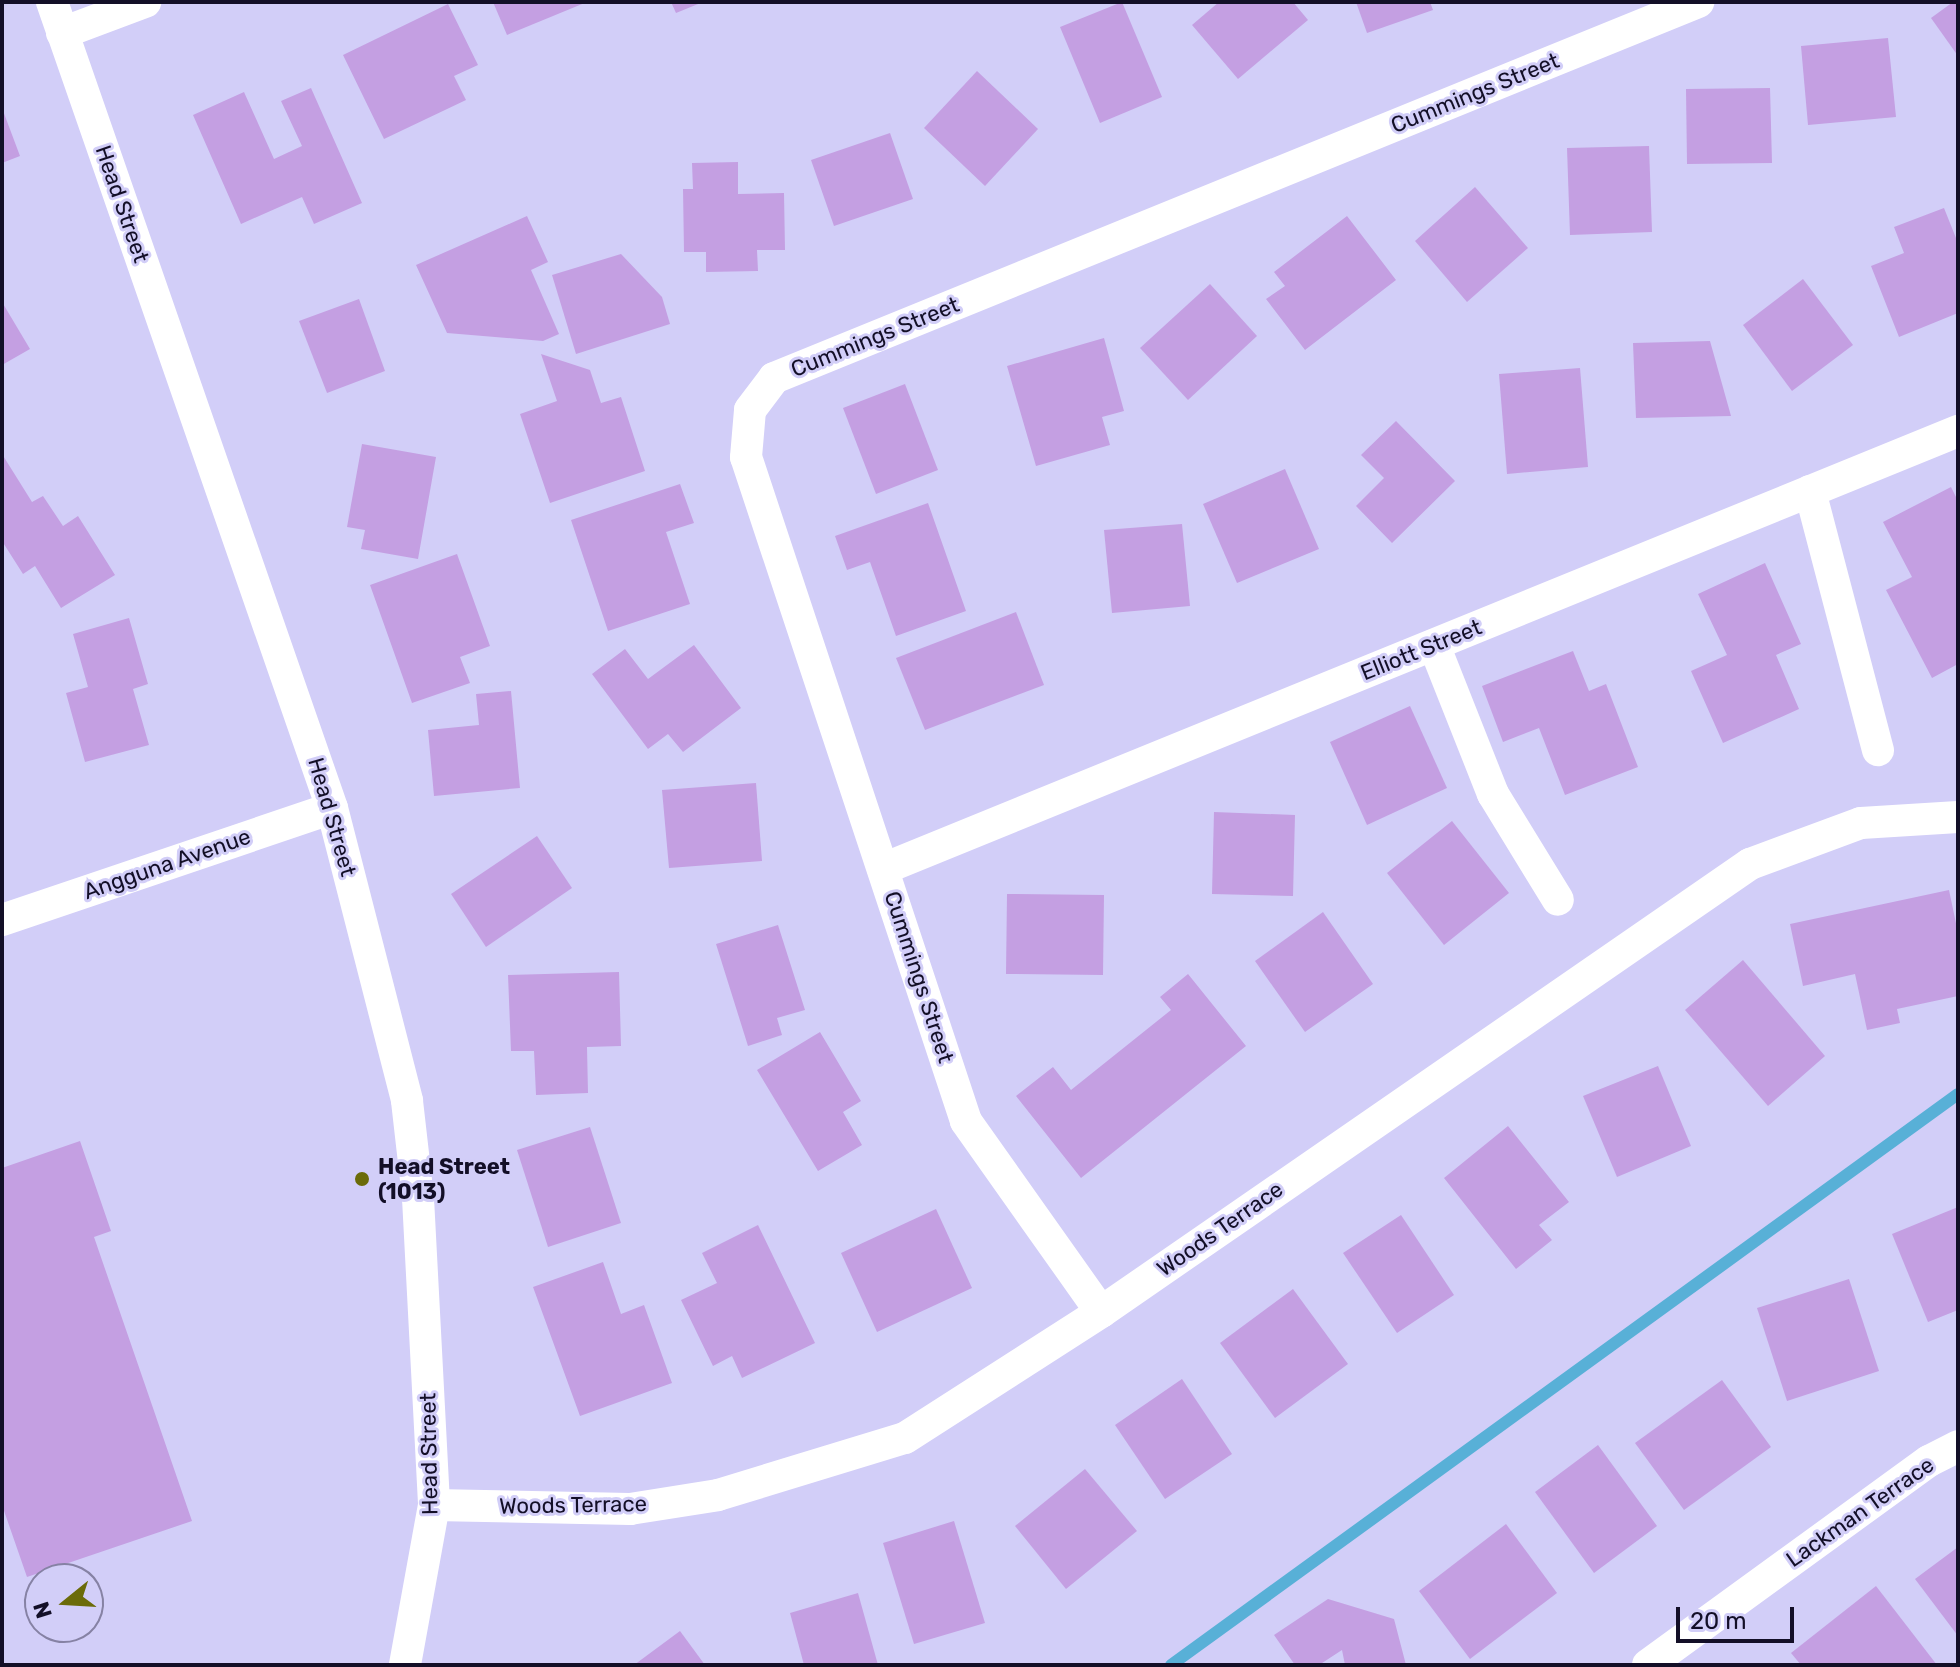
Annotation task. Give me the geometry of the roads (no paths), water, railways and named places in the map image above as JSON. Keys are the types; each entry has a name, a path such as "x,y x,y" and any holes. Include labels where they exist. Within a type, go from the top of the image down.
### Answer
{"street":[{"name":"Head Street","path":"52,2 332,808 407,1101 418,1198 434,1505 405,1665"},
{"path":"62,33 145,2"},
{"name":"Cummings Street","path":"1101,1312 966,1121 746,457 750,410 774,378 1698,2"},
{"name":"Elliott Street","path":"883,869 1958,431"},
{"path":"1810,491 1878,750"},
{"path":"1434,645 1493,794 1558,900"},
{"name":"Angguna Avenue","path":"2,920 332,808"},
{"name":"Woods Terrace","path":"434,1505 630,1509 718,1495 905,1438 1101,1312 1750,864 1861,823 1958,817"},
{"name":"Lackman Terrace","path":"1648,1665 1929,1461 1958,1446"}],"waterway":[{"path":"1171,1665 1958,1094"}],"place":[{"name":"Head Street (1013)","path":"362,1179"}]}
